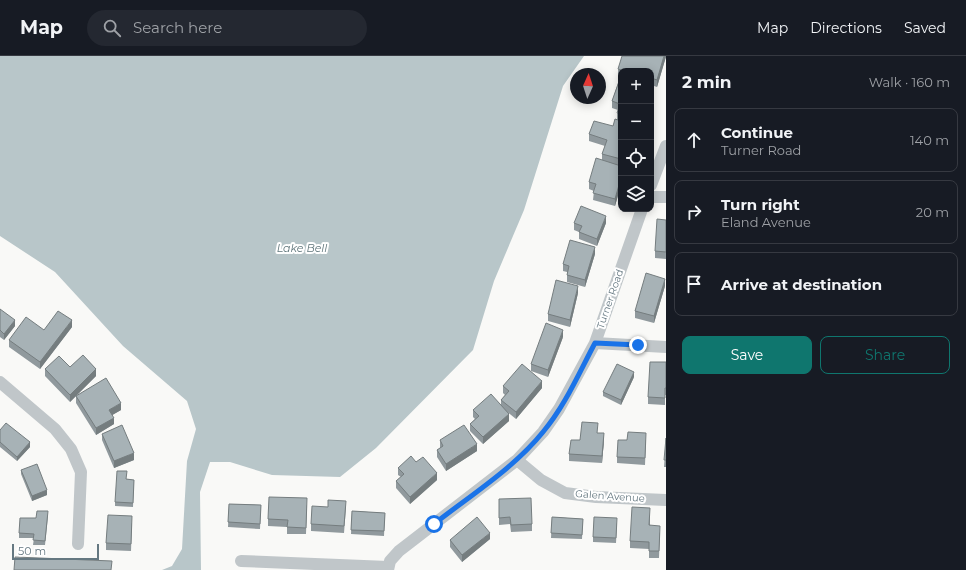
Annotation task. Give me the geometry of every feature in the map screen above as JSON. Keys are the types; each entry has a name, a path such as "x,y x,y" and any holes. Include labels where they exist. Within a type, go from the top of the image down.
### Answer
{"street":[{"path":"654,177 666,146"},
{"path":"654,197 666,197"},
{"name":"Turner Road","path":"388,568 390,561 399,551 517,460 543,432 559,409 595,343 641,212"},
{"path":"595,343 666,347"},
{"path":"0,382 55,428 72,449 81,472 78,544"},
{"name":"Galen Avenue","path":"517,460 541,480 565,493 596,497 666,500"},
{"path":"242,561 388,568"}],"water":[{"name":"Lake Bell","path":"0,56 584,56 576,68 570,68 570,76 563,86 524,210 494,281 473,350 376,448 340,477 272,475 230,462 210,462 200,492 201,570 162,570 172,566 182,549 187,461 196,429 187,401 123,346 55,272 0,236"}],"building":[{"path":"622,56 664,56 657,80 654,79 654,68 618,68"},
{"path":"618,84 618,103 612,101"},
{"path":"615,119 618,120 618,158 602,154 607,140 589,134 594,121 613,126"},
{"path":"596,158 618,165 618,188 615,199 593,193 596,184 589,182"},
{"path":"581,206 606,216 597,239 579,232 582,226 574,223"},
{"path":"657,219 666,220 666,252 655,251"},
{"path":"570,240 595,247 585,280 567,275 569,266 563,264"},
{"path":"646,273 665,279 654,316 635,311"},
{"path":"556,280 578,286 570,320 548,314"},
{"path":"0,309 15,320 4,334 0,330"},
{"path":"58,311 72,320 40,362 9,340 26,317 44,330"},
{"path":"546,323 563,330 548,370 531,364"},
{"path":"83,355 96,369 70,395 45,369 59,356 70,367"},
{"path":"650,362 666,362 665,398 648,397"},
{"path":"522,364 542,381 516,412 501,400 509,391 503,386"},
{"path":"617,364 634,372 621,400 603,392"},
{"path":"106,378 121,403 109,410 114,418 96,428 76,396"},
{"path":"491,394 509,414 483,437 470,424 479,416 473,410"},
{"path":"582,422 598,423 597,433 604,433 602,456 569,454 571,440 580,440"},
{"path":"6,423 30,442 17,457 0,442 0,430"},
{"path":"122,425 134,453 114,461 102,434"},
{"path":"464,425 477,444 446,464 437,450 443,446 440,440"},
{"path":"628,432 646,433 645,458 617,457 618,440 627,440"},
{"path":"666,438 666,460 664,460"},
{"path":"411,456 416,462 423,457 437,473 410,497 396,481 404,474 398,468"},
{"path":"37,464 47,490 32,496 21,470"},
{"path":"117,471 127,471 126,479 134,480 133,503 115,502"},
{"path":"269,497 307,498 306,528 287,527 288,520 268,519"},
{"path":"531,498 532,524 511,525 510,517 499,518 499,499"},
{"path":"328,500 346,501 344,526 311,524 312,506 328,507"},
{"path":"229,504 261,505 260,524 228,522"},
{"path":"632,507 650,508 649,525 660,526 659,551 649,551 649,542 630,541"},
{"path":"37,511 48,511 45,541 33,540 34,534 19,533 20,518 36,518"},
{"path":"352,511 385,513 384,531 351,530"},
{"path":"108,515 132,516 131,544 106,543"},
{"path":"477,517 490,533 462,555 450,540"},
{"path":"552,517 583,519 582,535 551,533"},
{"path":"594,517 617,518 616,538 593,537"},
{"path":"15,557 112,561 111,570 14,570"}],"route":[{"path":"434,524 517,460 543,432 559,409 595,343 638,345"}]}
